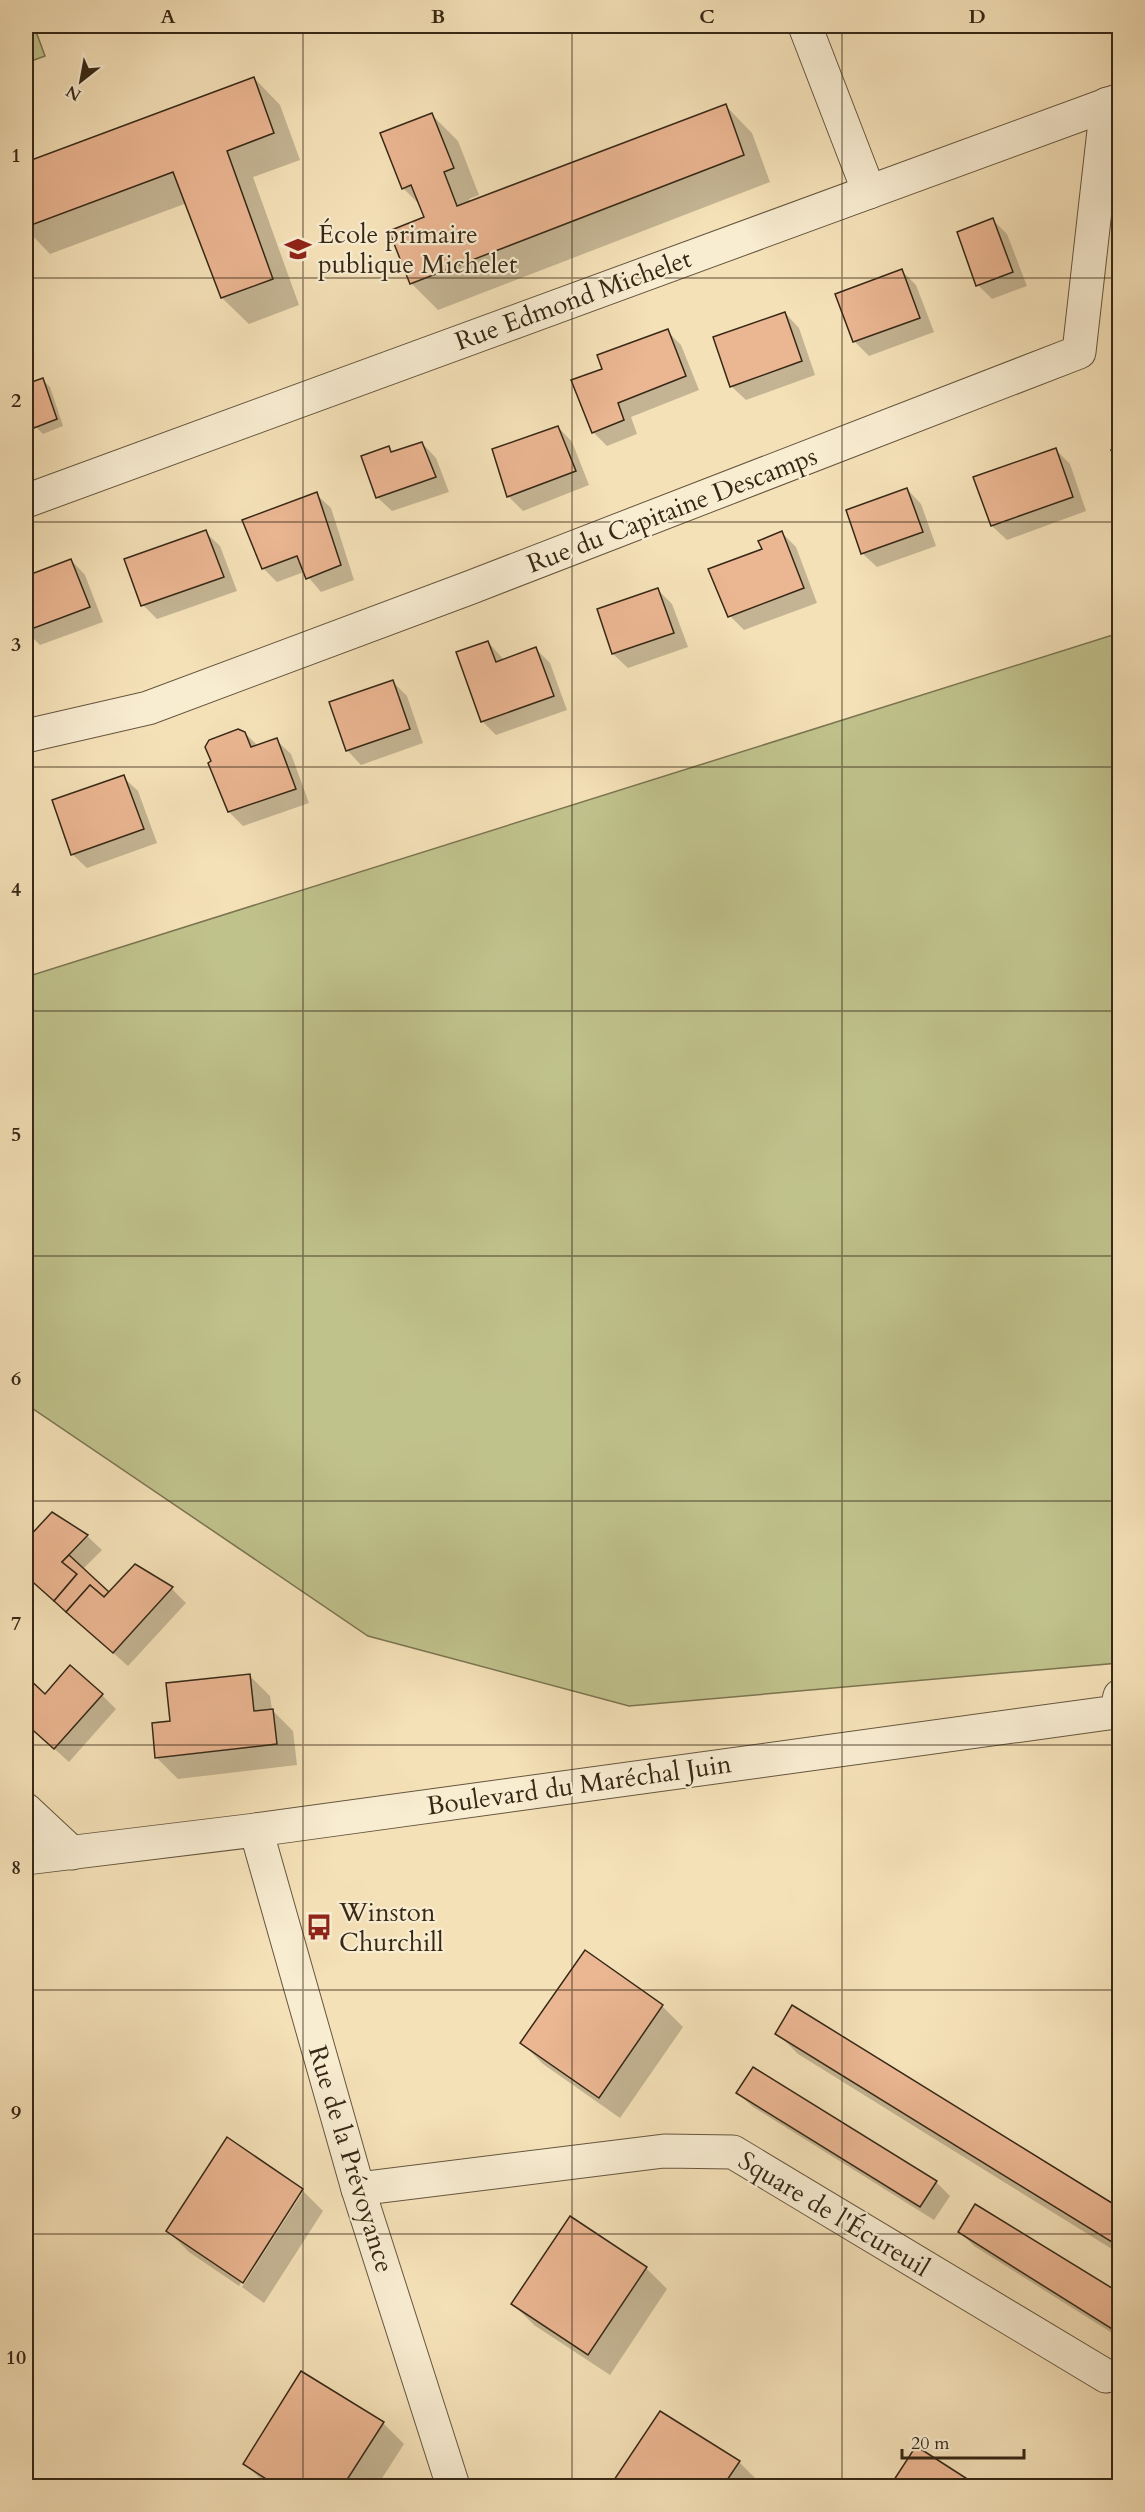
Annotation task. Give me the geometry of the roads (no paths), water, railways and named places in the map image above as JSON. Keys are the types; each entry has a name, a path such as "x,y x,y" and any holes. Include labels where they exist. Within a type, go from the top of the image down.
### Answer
{"street":[{"path":"805,26 869,192"},
{"name":"Rue Edmond Michelet","path":"26,501 1113,102"},
{"name":"Rue du Capitaine Descamps","path":"26,736 148,708 469,588 1079,352 1113,102"},
{"name":"Boulevard du Maréchal Juin","path":"26,1858 256,1830 1118,1706"},
{"path":"26,1810 72,1853"},
{"name":"Rue de la Prévoyance","path":"256,1830 358,2189 453,2487"},
{"name":"Square de l'Écureuil","path":"358,2189 664,2151 733,2152 1106,2376"}],"place":[{"name":"École primaire publique Michelet","path":"298,249"},
{"name":"Winston Churchill","path":"319,1927"}]}
